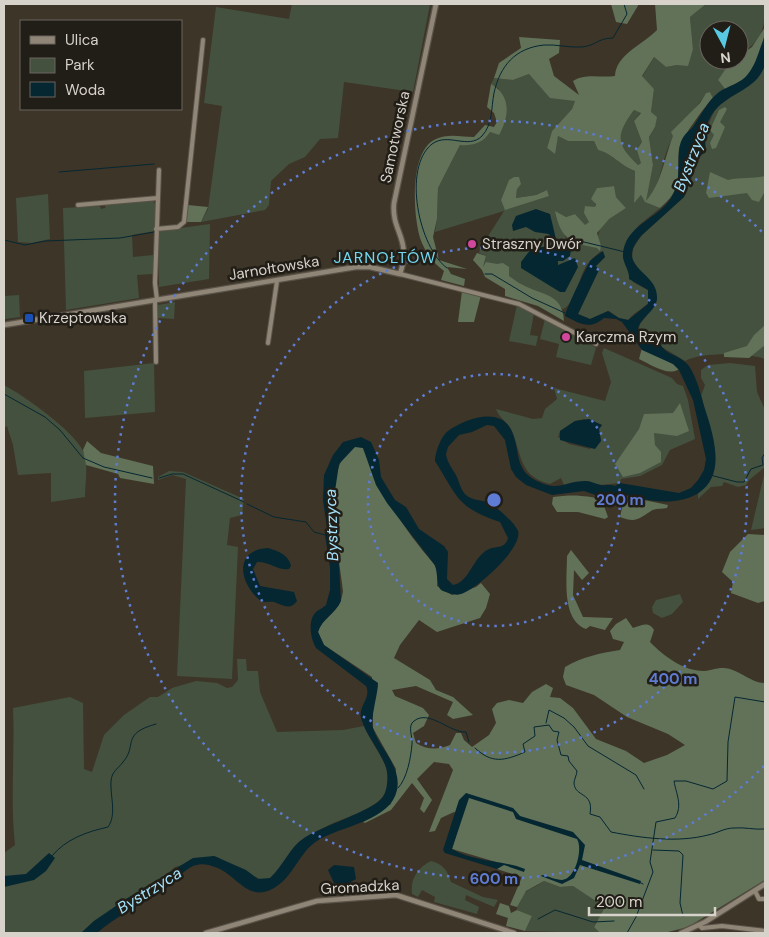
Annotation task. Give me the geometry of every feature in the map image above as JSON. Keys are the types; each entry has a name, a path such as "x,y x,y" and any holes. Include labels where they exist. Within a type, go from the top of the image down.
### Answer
{"street":[{"name":"Samotworska","path":"400,274 405,253 393,213 394,203 436,4"},
{"path":"156,228 178,227 184,222 204,40"},
{"path":"156,362 156,228 160,170"},
{"path":"78,205 158,198"},
{"name":"Jarnołtowska","path":"4,325 356,267 370,267 519,304 596,344"},
{"path":"268,343 277,281"},
{"path":"681,933 699,925 765,884"},
{"path":"754,890 759,898 765,899"},
{"name":"Gromadzka","path":"206,933 317,901 396,895 512,933"},
{"path":"699,925 702,928 722,926 765,931"}],"green space":[{"path":"292,4 430,4 413,92 344,82 338,138 320,139 305,157 289,164 271,181 269,205 265,210 201,222 208,209 222,106 204,103 216,7 289,19"},
{"path":"611,4 639,4 627,24 616,22"},
{"path":"655,4 706,4 690,17 693,49 688,66 666,67 654,57 642,76 654,89 651,112 657,117 655,127 649,137 653,165 646,201 659,178 673,136 671,132 700,103 706,93 710,92 713,98 693,123 680,145 678,181 673,194 660,208 645,202 641,195 634,203 635,171 598,150 594,141 568,141 558,136 555,154 547,148 552,131 572,109 575,101 550,98 529,74 513,80 494,78 499,63 521,48 519,37 560,40 559,53 549,59 554,76 579,95 573,81 588,76 615,76 617,68 625,55 657,30","holes":["634,110 641,113 634,121 642,142 637,150 641,163 638,165 625,151 622,145 621,133"]},
{"path":"706,4 765,4 761,34 749,47 749,20 699,20 699,70 726,70 718,80 725,89 713,98 710,92 706,93 676,131 669,145 656,186 646,202 660,208 638,226 627,269 633,282 648,290 648,303 629,320 619,318 609,311 590,319 578,314 595,277 596,266 605,257 601,251 586,267 574,297 563,309 495,274 482,271 486,256 479,253 480,249 504,211 435,232 438,188 460,145 470,145 490,132 499,135 499,89 491,84 494,78 513,80 529,74 575,101 572,109 552,131 547,148 554,153 558,136 568,141 594,141 598,150 635,171 634,202 641,195 645,201 653,165 649,137 655,127 651,112 654,89 642,77 654,57 666,67 677,65 693,49 690,17","holes":["514,177 517,189 516,198 536,195 547,190 549,196 501,200 509,181","613,186 616,197 626,208 604,223 599,233 598,248 566,238 556,212 566,217 575,214 585,226 589,222 585,206 595,208 597,188"]},
{"path":"765,27 762,45 748,75 725,89 718,80 725,70 749,70 749,49"},
{"path":"765,66 765,359 725,354 702,356 685,361 662,347 662,343 638,332 640,324 654,306 640,271 632,259 633,248 642,235 684,197 705,145 707,128 717,107 756,78"},
{"path":"491,84 503,94 507,107 505,121 499,135 490,132 477,143 460,145 438,188 437,219 433,237 439,260 467,269 447,267 451,274 465,279 464,286 441,280 444,271 424,248 420,238 416,214 415,184 417,169 427,145 436,139 450,136 474,137 485,125 494,127 497,122 494,113 487,107"},
{"path":"725,107 727,109 720,122 725,127 716,148 712,149 710,143 714,135 710,130 719,110"},
{"path":"634,110 641,112 634,121 642,142 641,163 637,165 624,150 620,139 620,133"},
{"path":"710,172 728,180 765,176 765,191 759,202 752,200 747,193 709,198 706,193"},
{"path":"519,177 521,184 517,189 516,198 536,195 547,190 549,196 505,210 501,200 509,180"},
{"path":"614,186 616,197 626,208 609,219 597,233 601,246 600,251 597,248 580,244 568,238 560,228 555,211 566,217 575,214 585,225 589,222 584,213 585,206 595,207 596,204 591,199 597,188"},
{"path":"48,194 50,239 32,243 18,242 16,198"},
{"path":"152,200 156,205 155,231 132,235 133,257 153,255 153,274 137,275 139,298 66,310 63,208 100,206 101,209 105,208 106,204"},
{"path":"188,205 208,207 201,222 186,222"},
{"path":"210,224 209,279 159,287 158,231"},
{"path":"477,253 486,256 483,267 486,262 503,263 509,267 509,276 521,284 550,296 560,305 564,321 538,306 505,296 505,289 485,277 482,270 473,260"},
{"path":"462,291 481,295 474,322 458,322"},
{"path":"19,295 20,317 5,319 4,296"},
{"path":"175,302 174,319 158,318 158,305"},
{"path":"517,305 534,313 530,335 538,336 536,346 509,341"},
{"path":"545,319 596,348 591,365 556,357 559,344 540,339"},
{"path":"765,325 765,345 749,358 724,357 724,353 747,346 754,335"},
{"path":"604,348 672,378 677,384 683,386 688,400 695,439 670,450 662,465 640,476 621,479 620,483 599,485 587,481 564,485 561,478 550,484 540,481 533,477 524,465 512,430 496,409 533,419 542,418 545,409 557,399 554,388 605,401 611,382 602,353","holes":["584,419 602,425 599,429 601,441 590,449 569,444 558,437 560,431 575,421"]},
{"path":"642,348 675,365 679,369 670,372 664,371 639,359"},
{"path":"154,363 155,412 85,418 84,371"},
{"path":"730,363 755,366 757,392 765,410 765,467 749,480 746,485 738,487 724,482 722,486 711,487 698,499 698,494 712,473 715,450 701,396 705,385 701,378 701,370 708,365"},
{"path":"4,385 47,414 78,443 83,451 86,462 85,497 51,502 51,473 18,475 13,445 7,426 4,428"},
{"path":"680,403 689,431 677,436 654,433 655,445 661,452 661,462 640,473 623,477 615,464 639,429 644,414 673,413"},
{"path":"87,441 101,453 153,466 154,484 120,478 118,474 86,465 83,450"},
{"path":"358,446 363,448 369,464 393,509 438,571 437,586 452,595 476,587 481,583 490,594 486,608 480,618 437,632 419,620 400,645 394,658 430,680 436,690 453,697 473,715 453,719 447,715 453,702 416,686 392,690 395,696 423,708 429,715 424,726 413,733 416,743 428,748 441,748 450,745 456,733 461,733 464,740 472,747 489,735 496,723 492,709 497,703 509,700 523,703 532,692 546,684 553,688 550,697 560,698 573,708 596,739 626,751 644,763 667,755 685,745 668,734 627,717 594,695 566,685 563,677 565,667 571,664 591,656 620,650 624,642 613,639 610,631 616,624 626,618 633,628 645,624 650,625 654,630 650,642 681,666 704,671 726,668 760,683 765,683 765,880 688,927 664,933 600,933 594,927 605,907 573,886 560,887 544,881 526,891 517,907 510,905 522,877 497,869 496,862 452,849 462,815 454,812 441,818 435,831 429,832 453,770 449,764 434,762 417,779 432,800 424,813 420,809 424,798 412,783 391,810 365,823 363,822 391,804 396,769 373,728 372,677 324,645 318,632 320,626 339,605 343,591 334,511 335,488 338,469 346,454"},
{"path":"169,471 183,472 244,499 242,515 230,518 227,545 238,547 232,679 177,676 186,479 172,475 158,480 158,477"},
{"path":"765,471 765,528 751,530"},
{"path":"620,495 668,505 667,508 653,510 633,520 620,517 622,508 610,502 603,503 608,517 605,519 578,512 557,512 552,504 553,497 586,496 610,499"},
{"path":"748,534 765,535 765,601 758,603 731,593 733,582 722,572 730,552"},
{"path":"571,550 589,573 582,580 574,570 573,595 583,617 613,618 605,630 590,626 586,629 572,617 566,586 567,556"},
{"path":"680,594 683,602 672,614 662,618 653,613 652,607 656,600"},
{"path":"237,659 246,659 247,671 258,671 260,692 277,732 343,730 364,726 387,770 389,783 386,793 370,807 323,828 298,844 279,870 265,880 214,856 175,867 162,878 94,921 81,933 4,933 4,853 15,845 13,811 13,708 70,697 83,703 84,769 92,772 104,735 124,715 150,697 158,697 172,688 196,681 217,683 227,688 232,687 238,680"},
{"path":"431,861 439,864 444,869 451,882 483,897 498,900 494,907 466,895 465,900 479,907 477,914 434,902 435,897 422,890 418,897 412,894 412,883 416,874"},
{"path":"544,881 560,887 573,886 603,904 605,910 594,927 600,933 525,931 532,916 517,910 518,904 522,895"},
{"path":"500,903 509,906 511,913 517,910 532,916 525,931 506,926 508,918 496,914"}],"water":[{"name":"Bystrzyca","path":"765,36 765,64 758,78 718,107 710,118 706,132 706,151 698,158 684,197 642,235 634,246 632,255 634,263 656,289 657,299 656,304 640,323 638,332 648,339 655,339 665,350 686,363 694,376 714,440 715,466 711,479 695,495 670,501 642,499 640,496 631,495 607,499 584,491 552,495 526,485 516,477 511,469 505,440 494,426 487,425 472,432 459,435 448,447 446,454 463,491 471,498 487,502 495,507 516,528 518,538 506,557 487,576 468,591 454,594 443,591 439,587 434,564 387,503 376,485 363,448 355,447 339,464 335,491 341,601 318,632 324,645 378,683 372,724 396,773 398,781 397,790 393,800 386,808 365,821 320,839 305,852 282,883 274,888 264,892 257,892 245,887 212,866 196,865 184,872 161,892 120,916 97,933 81,933 94,921 126,899 193,858 214,856 246,870 258,879 270,878 295,846 304,838 368,808 377,803 384,795 387,782 386,766 364,727 361,716 362,707 367,695 366,686 316,648 311,630 313,616 326,605 330,590 330,567 325,535 327,528 323,500 324,475 333,455 343,442 361,437 371,442 379,460 381,477 395,500 406,507 419,529 444,546 448,552 447,579 453,585 464,579 484,552 503,546 508,538 500,522 466,506 454,492 435,461 439,445 445,433 464,422 484,417 501,419 508,425 513,434 519,460 524,471 535,480 550,486 590,481 601,485 615,486 620,483 679,493 691,488 698,480 704,470 706,459 693,400 679,370 673,364 642,350 622,322 616,319 604,318 599,322 589,325 565,316 590,261 603,251 605,257 596,266 599,270 578,314 590,319 608,311 619,318 628,320 648,304 648,290 629,279 623,257 625,244 636,229 658,212 671,198 677,181 679,149 684,136 719,92 742,80 748,74 756,61"},
{"path":"536,209 550,214 556,239 571,249 570,256 563,261 558,261 558,265 575,258 578,267 565,292 560,292 521,268 521,262 531,249 548,246 553,248 555,245 549,234 535,232 526,227 513,231 512,225 516,216"},
{"path":"589,419 602,425 599,429 601,441 595,449 560,440 560,431 575,421"},
{"path":"268,548 285,556 291,566 289,569 281,569 266,563 257,562 253,569 260,586 294,592 297,601 292,606 261,601 248,586 244,578 244,561 257,550"},
{"path":"466,793 513,808 520,816 573,832 585,845 582,860 641,881 640,884 580,865 574,878 562,884 541,876 562,880 571,874 579,856 579,843 577,839 516,819 513,812 469,798 452,849 479,859 516,866 525,869 524,872 504,865 497,869 445,853 443,850 459,800"},
{"path":"49,853 55,858 46,871 34,880 4,887 4,876 26,874"},
{"path":"334,865 354,867 356,879 347,884 334,883 328,870"}],"waterway":[{"path":"447,268 437,258 429,244 418,208 416,189 418,171 423,155 432,144 438,141 464,142 476,140 482,136 490,121 494,93 500,75 510,60 517,54 544,45 582,47 604,39 613,38 627,14 624,4"},
{"path":"59,172 154,164"},
{"path":"4,240 25,245 45,241 120,238 154,232"},
{"path":"580,241 625,252"},
{"path":"485,274 492,274 532,298 565,313"},
{"path":"4,394 45,417 60,430 83,458 104,467 152,478"},
{"path":"765,439 765,445"},
{"path":"710,475 744,482 751,469 763,465 762,458 765,453"},
{"path":"159,478 172,474 183,474 244,502"},
{"name":"Bystrzyca","path":"247,504 274,517 306,522 314,532 325,535"},
{"path":"627,933 636,917 653,872 650,862 656,822 675,818 677,813 679,804 674,781 686,781 713,789 727,781 728,742 735,697 765,702"},
{"path":"546,723 549,710 564,718 574,727 588,746 636,775 644,789"},
{"path":"398,788 404,779 410,761 412,744 411,726 414,721 420,718 433,719 453,729 466,732 469,742"},
{"path":"52,856 77,837 108,827 113,811 112,775 127,756 134,736 145,728 156,724"},
{"path":"475,748 493,759 511,757 525,752 523,744 535,736 534,727 549,725 553,731 559,732 557,740 561,755 568,756 569,761 577,771 574,782 575,788 587,798 591,807 590,814 600,817 611,832 647,838 684,839 712,834 730,828 765,829"},
{"path":"653,850 679,851 683,855 680,903 683,916"},
{"path":"639,882 643,884"},
{"path":"538,919 555,910 593,922 614,921"}],"place":[{"name":"Straszny Dwór","path":"472,244"},
{"name":"Krzeptowska","path":"29,318"},
{"name":"Karczma Rzym","path":"566,337"}],"district":[{"name":"JARNOŁTÓW","path":"385,257"}]}
